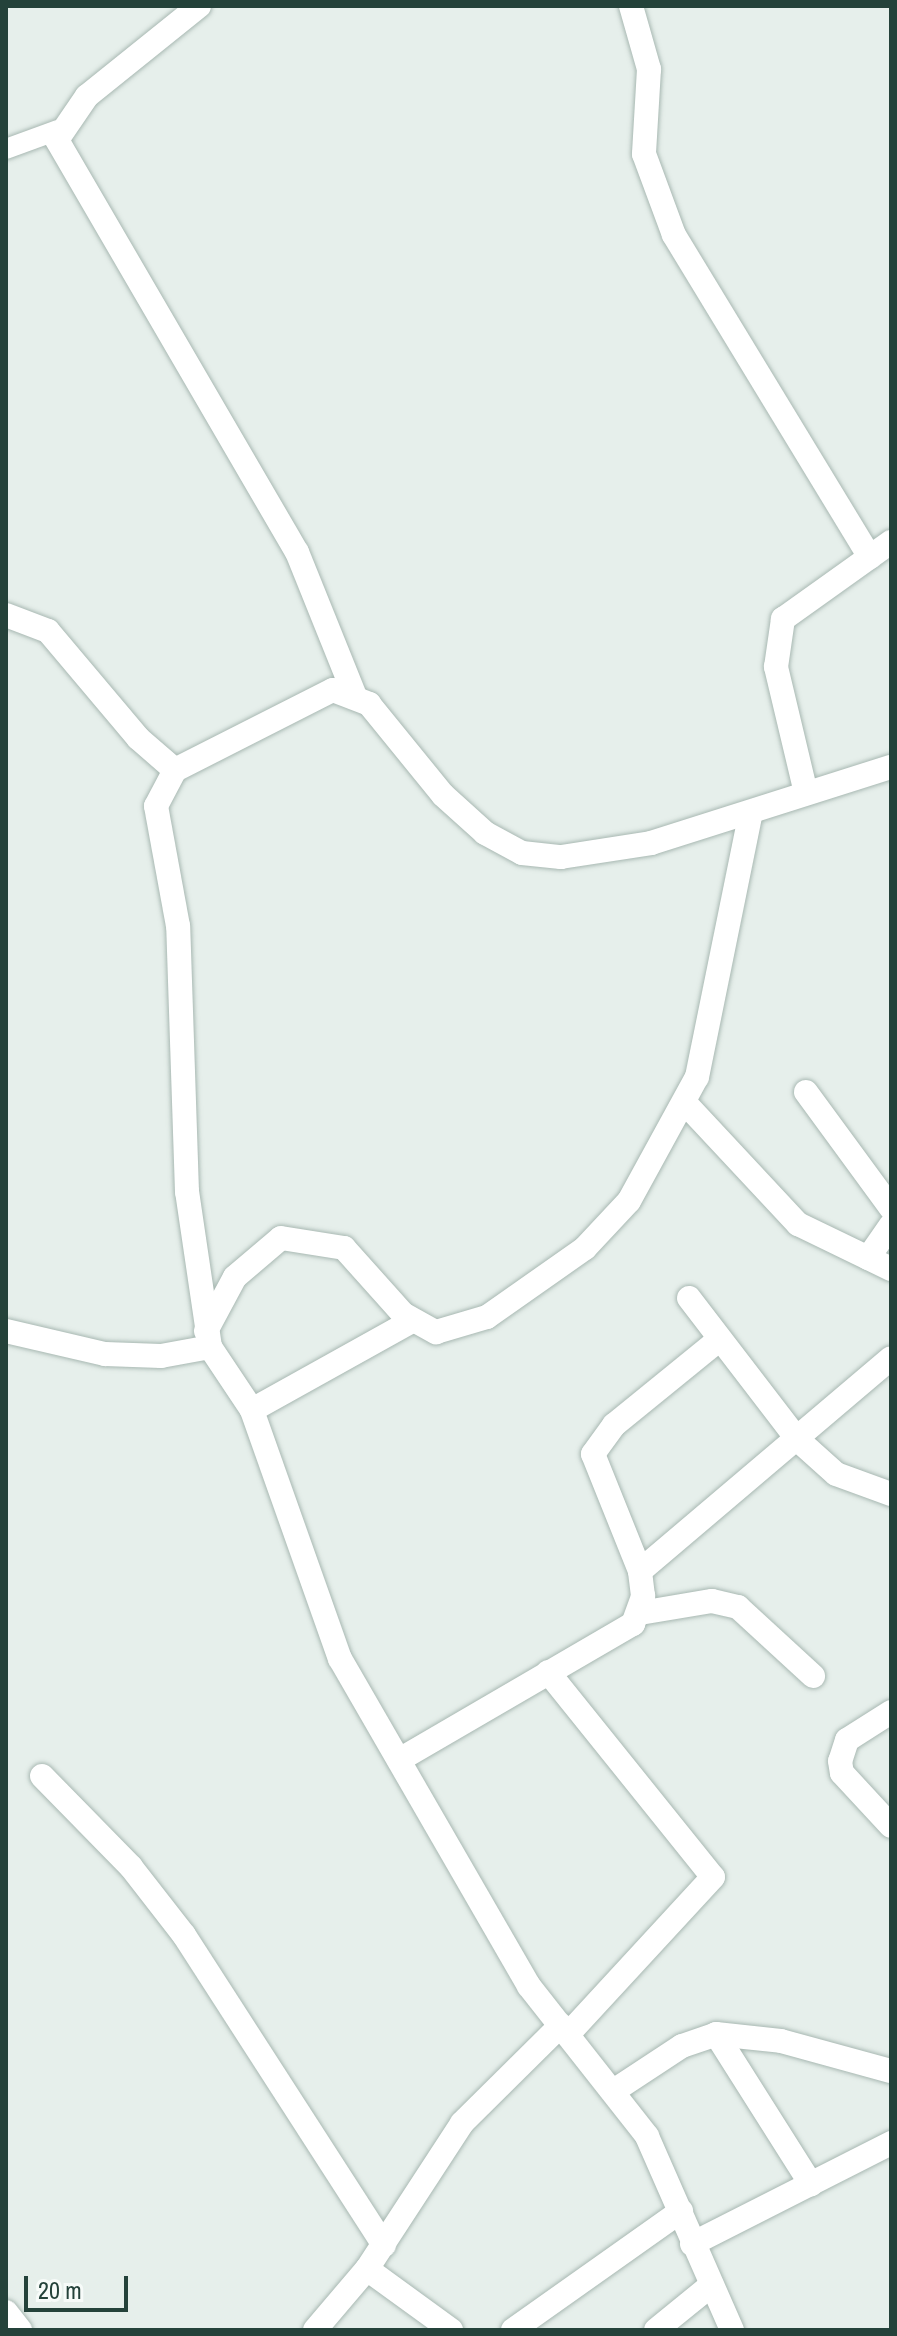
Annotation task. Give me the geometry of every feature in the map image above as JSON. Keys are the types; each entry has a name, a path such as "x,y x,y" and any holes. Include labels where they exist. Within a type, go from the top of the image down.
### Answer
{"street":[{"path":"199,6 87,96 58,130 59,147 297,552 354,694 443,795 485,833 522,853 606,853 751,812 891,767"},
{"path":"631,6 649,69 644,154 674,235 870,557"},
{"path":"806,793 775,644 783,619 891,542"},
{"path":"6,615 48,631 138,738 175,770"},
{"path":"354,694 333,690 175,770 156,806 178,926 187,1192 208,1339 252,1410 320,1619 487,1919 565,2029 615,2090 665,2169 709,2287 732,2330"},
{"path":"208,1339 248,1263 281,1238 304,1237 344,1248 412,1321 436,1332 460,1328 541,1285 629,1201 685,1103 707,1037 751,812"},
{"path":"806,1092 891,1208"},
{"path":"685,1103 798,1224 891,1269"},
{"path":"868,1258 891,1225"},
{"path":"689,1298 797,1439 836,1474 891,1494"},
{"path":"252,1410 412,1321"},
{"path":"6,1331 105,1354 208,1339"},
{"path":"640,1613 640,1571 593,1454 614,1425 720,1339"},
{"path":"640,1571 891,1358"},
{"path":"399,1760 548,1672 612,1640 640,1613 712,1601 738,1607 813,1676"},
{"path":"315,2330 367,2269 462,2123 565,2029 713,1877 548,1672"},
{"path":"891,1712 847,1740 840,1761 842,1773 891,1826"},
{"path":"42,1776 131,1867 184,1935 384,2245"},
{"path":"615,2090 682,2046 716,2034 793,2044 891,2071"},
{"path":"716,2034 811,2184"},
{"path":"692,2244 891,2143"},
{"path":"513,2330 681,2211"},
{"path":"367,2269 451,2330"},
{"path":"656,2330 709,2287"},
{"path":"6,2312 20,2330"}],"lane":[{"path":"6,149 58,130"}]}
